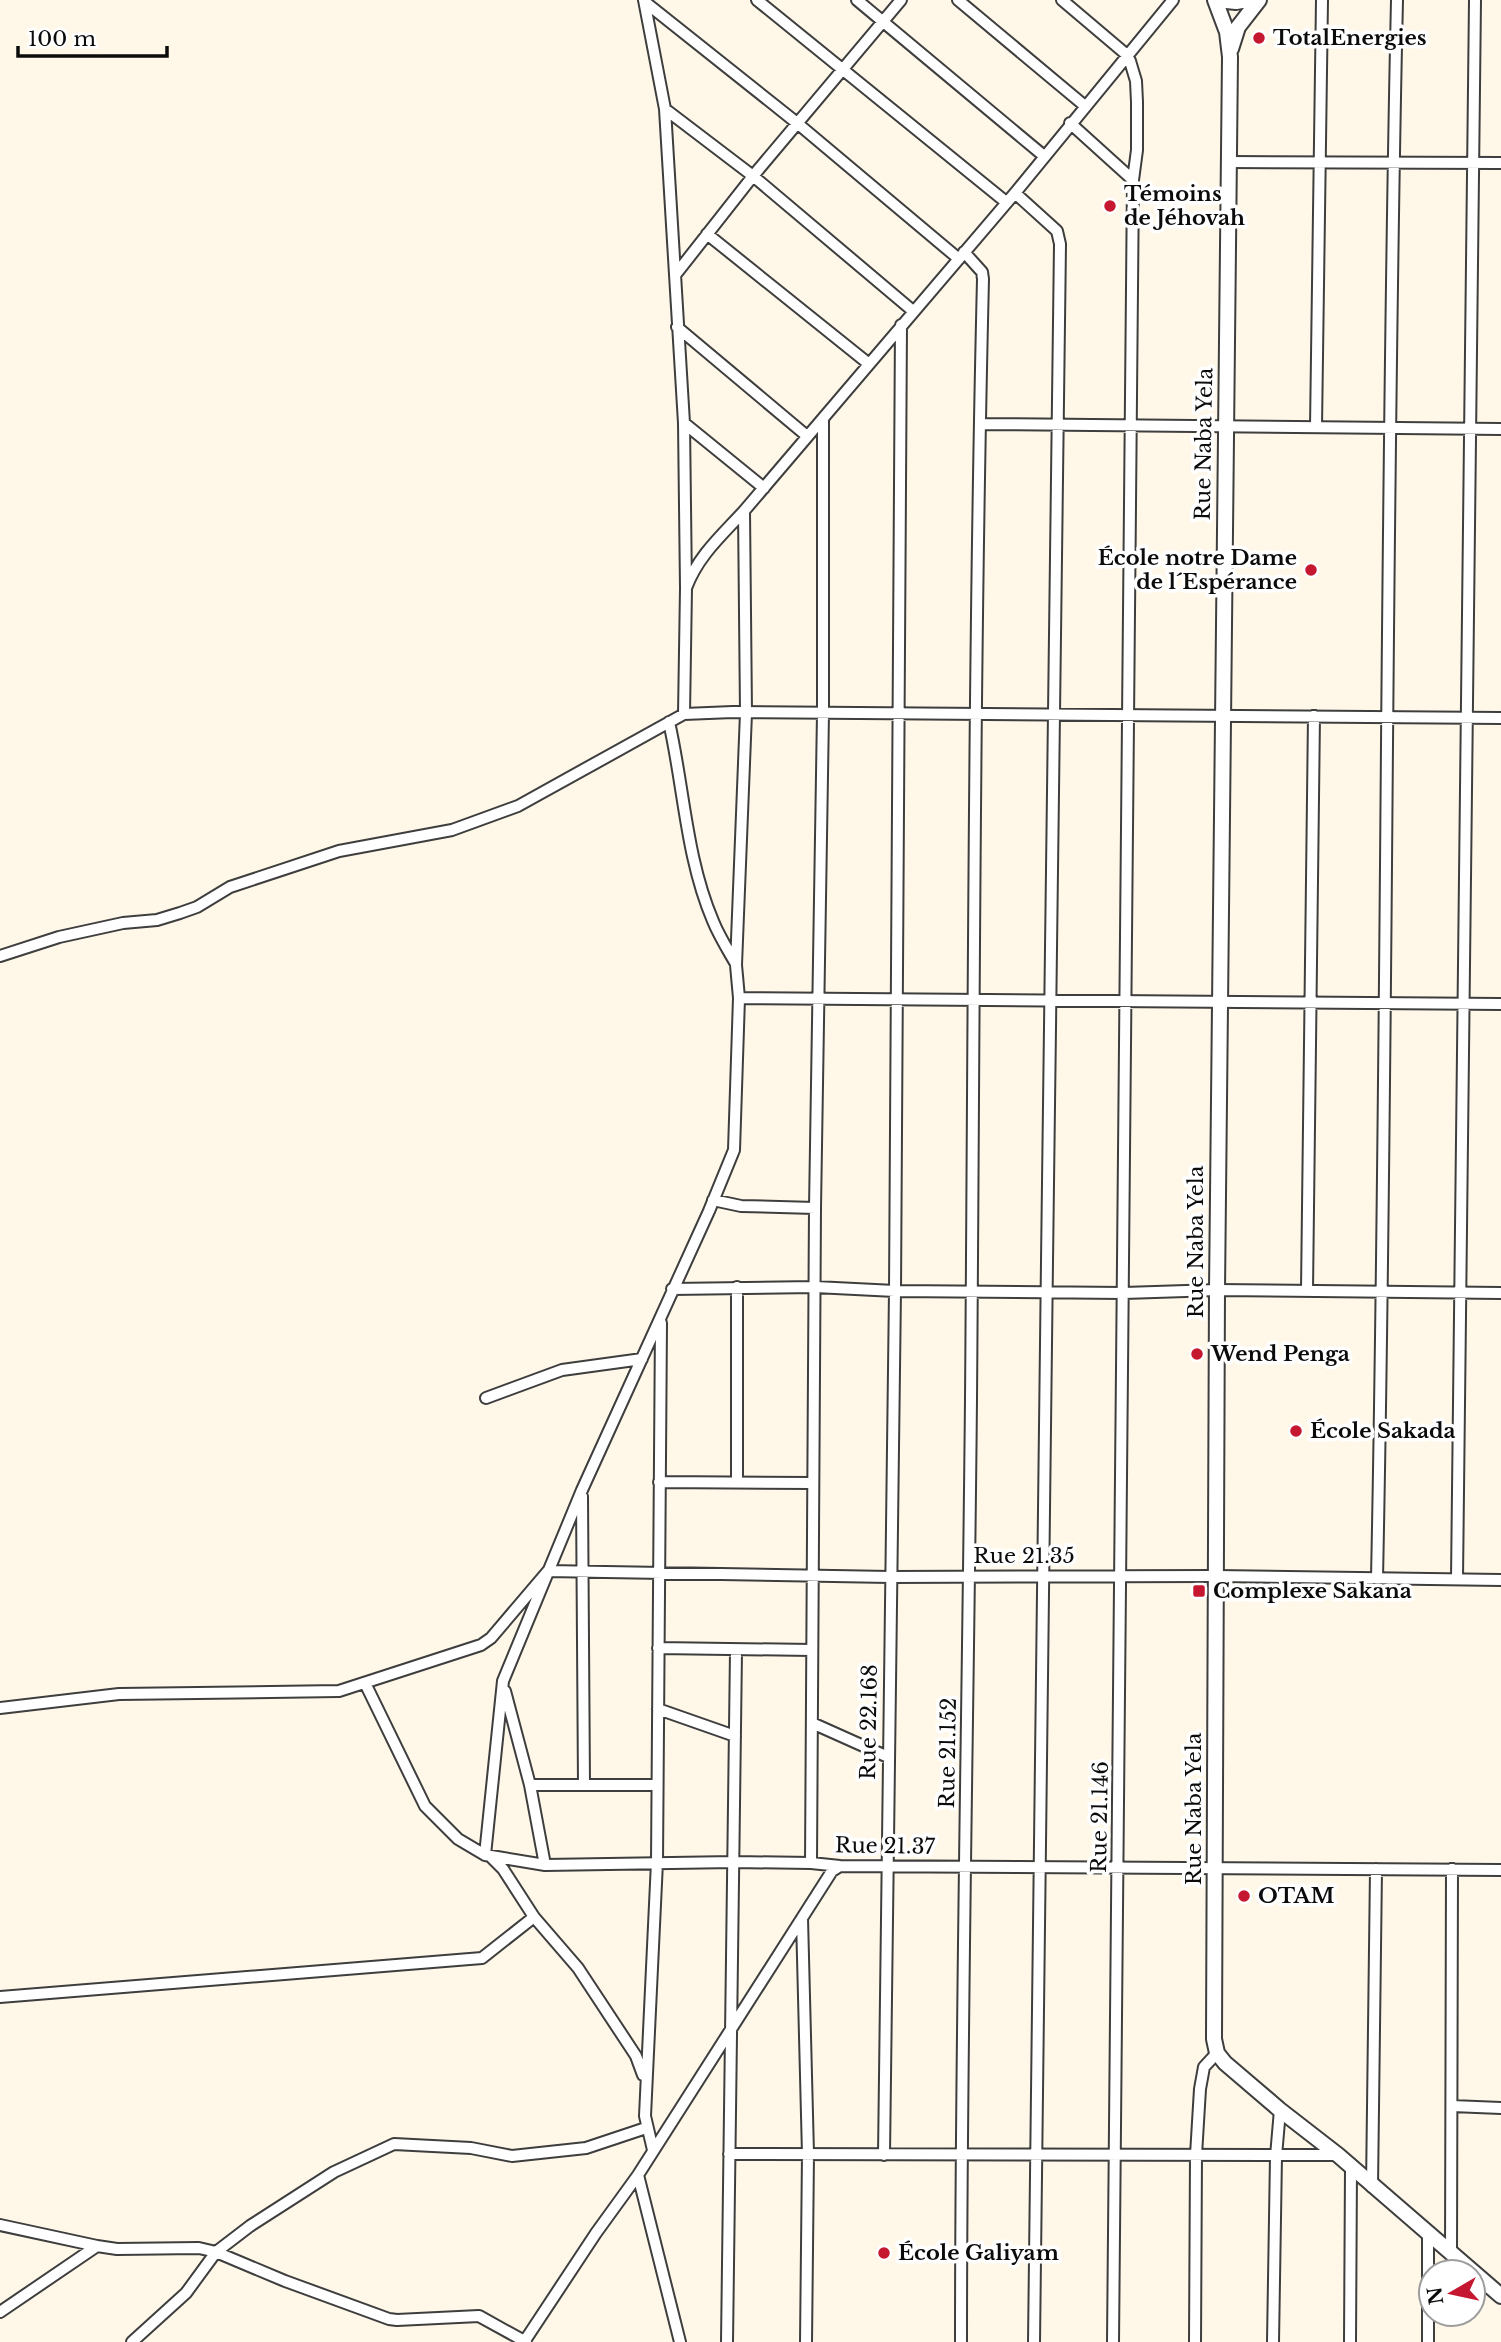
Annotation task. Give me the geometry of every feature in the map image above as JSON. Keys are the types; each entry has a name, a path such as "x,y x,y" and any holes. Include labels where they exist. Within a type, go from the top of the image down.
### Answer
{"street":[{"path":"757,0 1006,202"},
{"path":"857,0 1044,156"},
{"path":"676,274 753,176 901,0"},
{"path":"958,0 1085,106"},
{"path":"1062,0 1127,55"},
{"path":"687,589 694,568 1015,193 1173,0"},
{"path":"1230,57 1227,32 1216,0 1247,0"},
{"path":"1230,57 1238,27 1259,0"},
{"path":"1316,428 1322,0"},
{"path":"1377,1578 1383,1291 1390,428 1397,0"},
{"path":"1457,1579 1475,0"},
{"path":"645,1 665,109 676,274 684,423 687,589 684,714"},
{"name":"Rue 21.152","path":"645,1 982,272 983,279 972,999 972,1290 961,2342"},
{"name":"Rue 21.146","path":"1113,2342 1133,180 1137,150 1136,81 1127,55"},
{"name":"Rue Naba Yela","path":"1217,2053 1212,2024 1219,1002 1230,57"},
{"path":"665,109 753,176 912,311"},
{"path":"1070,123 1133,180"},
{"path":"1228,162 1501,163"},
{"path":"1015,193 1060,236 1043,1866 1034,2342"},
{"path":"707,234 869,364"},
{"name":"Rue 22.168","path":"884,2155 895,1290 901,325"},
{"path":"677,327 807,436"},
{"path":"811,1863 815,1208 823,713 823,419"},
{"path":"684,423 764,488"},
{"path":"980,424 1501,429"},
{"path":"645,2081 636,2056 578,1968 534,1917 503,1869 488,1855 503,1681 582,1490 734,1150 739,998 736,965 746,713 744,511"},
{"path":"0,956 59,937 123,923 156,920 180,913 197,907 230,887 339,851 452,830 518,806 684,714 1501,718"},
{"path":"1307,1290 1314,716"},
{"path":"669,722 691,847 713,922 736,965"},
{"path":"739,998 1501,1004"},
{"path":"713,1200 741,1206 815,1208"},
{"path":"737,1287 737,1482"},
{"path":"672,1289 816,1287 1124,1293 1217,1290 1501,1293"},
{"path":"653,2150 646,2128 645,2081 657,1862 661,1317"},
{"path":"486,1398 562,1370 642,1359"},
{"path":"659,1482 813,1483"},
{"path":"582,1490 584,1784"},
{"path":"0,1709 119,1694 339,1691 481,1645 491,1638 548,1572"},
{"name":"Rue 21.35","path":"548,1572 890,1577 1121,1575 1501,1580"},
{"path":"658,1648 812,1650"},
{"path":"727,2342 736,1651"},
{"path":"503,1681 530,1785 545,1865"},
{"name":"Rue 21.37","path":"365,1683 425,1806 458,1839 488,1855 545,1865 734,1862 840,1866 1501,1870"},
{"path":"657,1709 735,1736"},
{"path":"812,1723 888,1757"},
{"path":"530,1785 657,1785"},
{"path":"0,2225 117,2249 199,2248 216,2252 285,2281 389,2319 479,2316 525,2342 638,2175 832,1871 840,1866"},
{"path":"1372,2187 1377,1869"},
{"path":"1451,2253 1452,1870"},
{"path":"0,1997 482,1958 534,1917"},
{"path":"802,1918 808,2154 806,2342"},
{"path":"1195,2342 1196,2155 1200,2078 1204,2067 1217,2053 1225,2063 1338,2155 1501,2296"},
{"path":"1452,2106 1501,2108"},
{"path":"1273,2342 1276,2155 1280,2110"},
{"path":"132,2342 187,2293 216,2252 250,2226 334,2172 394,2144 471,2148 512,2156 586,2148 646,2128"},
{"path":"729,2154 1338,2155"},
{"path":"1350,2342 1351,2168"},
{"path":"638,2175 680,2342"},
{"path":"1428,2232 1428,2342"},
{"path":"0,2312 97,2246"}],"place":[{"name":"TotalEnergies","path":"1259,38"},
{"name":"Témoins de Jéhovah","path":"1110,206"},
{"name":"École notre Dame de l´Espérance","path":"1311,570"},
{"name":"Wend Penga","path":"1197,1354"},
{"name":"École Sakada","path":"1296,1431"},
{"name":"Complexe Sakana","path":"1199,1591"},
{"name":"OTAM","path":"1244,1896"},
{"name":"École Galiyam","path":"884,2253"}]}
